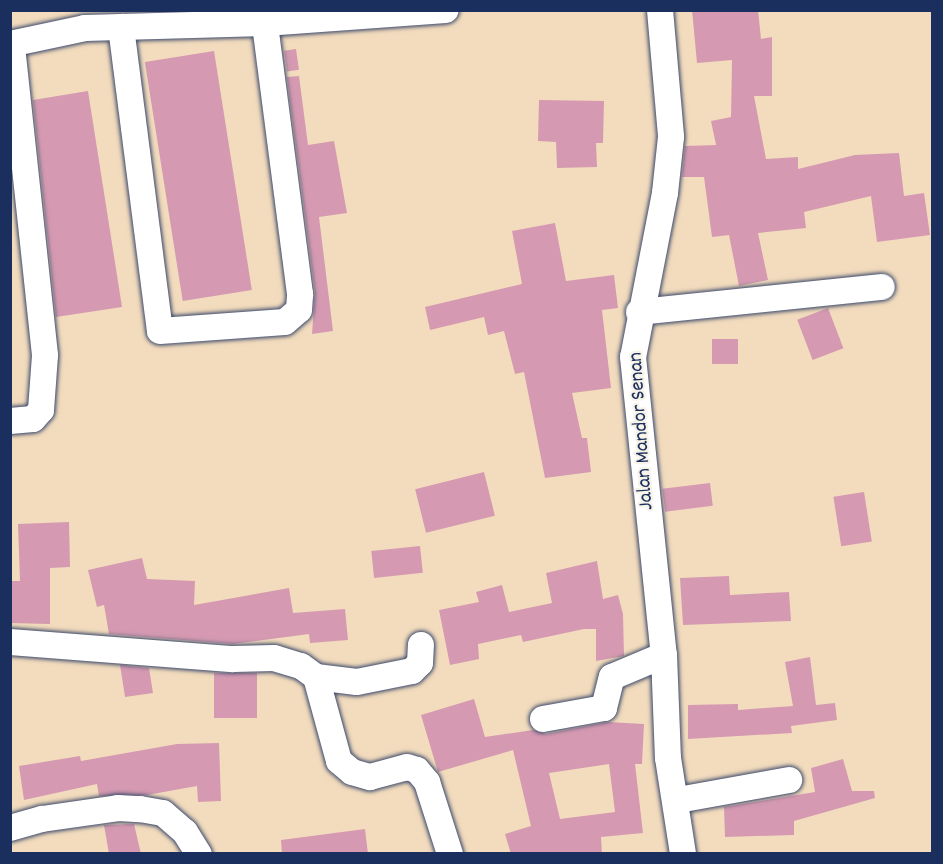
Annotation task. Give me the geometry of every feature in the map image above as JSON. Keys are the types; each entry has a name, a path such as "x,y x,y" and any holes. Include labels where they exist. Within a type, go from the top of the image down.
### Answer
{"street":[{"path":"10,422 33,419 41,410 45,355 11,44 84,19 121,27 265,23 446,10"},
{"name":"Jalan Mandor Senan","path":"660,10 671,137 664,193 639,312 633,357 664,655 667,746 678,800 683,854"},
{"path":"121,27 160,331 285,322 299,310 300,294 265,23"},
{"path":"639,312 882,287"},
{"path":"10,642 233,659 274,658 301,666 316,677 357,682 381,680 412,670 420,663 421,645"},
{"path":"543,718 604,708 612,677 664,655"},
{"path":"316,677 339,761 352,772 370,777 407,767 417,770 427,782 450,854"},
{"path":"678,800 789,780"},
{"path":"10,828 42,819 118,808 140,809 163,813 185,832 199,854"}],"building":[{"path":"692,10 758,10 761,39 772,37 772,96 754,96 766,159 798,157 798,169 855,155 899,153 904,196 924,193 930,235 877,242 871,196 804,212 806,228 758,233 768,280 739,286 729,235 712,237 704,177 682,177 685,146 716,145 711,121 731,117 732,60 697,63"},
{"path":"296,49 299,70 287,71 284,51"},
{"path":"214,51 252,290 183,301 145,62"},
{"path":"299,76 308,145 334,141 347,213 319,217 333,331 312,334 315,292 287,77"},
{"path":"88,91 122,307 56,317 33,100"},
{"path":"539,100 604,101 603,143 596,143 597,167 557,168 556,142 538,141"},
{"path":"555,223 566,281 614,275 618,308 602,310 611,388 572,393 582,438 587,438 591,472 545,478 524,372 515,374 504,331 488,335 484,317 430,330 425,307 522,284 512,231"},
{"path":"828,308 843,348 813,360 797,320"},
{"path":"712,339 738,339 738,364 712,364"},
{"path":"484,472 495,516 426,533 415,489"},
{"path":"710,483 713,506 665,512 662,489"},
{"path":"864,492 872,541 841,546 833,497"},
{"path":"69,522 70,567 50,568 50,624 10,623 10,581 20,581 18,524"},
{"path":"420,546 423,573 374,578 371,551"},
{"path":"142,558 147,579 195,581 194,605 289,588 293,613 345,609 348,640 310,643 309,634 233,644 109,634 104,605 97,607 88,570"},
{"path":"597,561 603,599 618,595 623,614 624,656 596,661 596,629 584,629 523,642 521,635 478,644 479,659 450,665 439,610 479,602 476,592 502,585 509,612 552,603 546,573"},
{"path":"729,576 730,595 789,592 791,621 683,625 680,578"},
{"path":"810,657 816,705 835,703 837,720 791,726 792,733 688,739 688,705 738,704 738,710 793,706 785,662"},
{"path":"120,665 149,668 153,693 125,697"},
{"path":"214,673 257,673 257,718 214,718"},
{"path":"474,699 485,737 533,730 546,734 608,722 644,724 642,764 635,764 643,833 601,837 602,854 511,854 505,834 531,826 513,750 438,772 421,715","holes":["609,764 615,812 560,819 549,773"]},
{"path":"219,743 221,801 198,802 197,786 147,795 99,796 97,784 24,800 19,766 80,756 81,761 177,744"},
{"path":"843,759 852,791 874,791 875,798 794,821 794,835 725,837 724,807 815,792 811,768"},
{"path":"134,824 141,854 109,854 104,825"},
{"path":"365,829 368,854 282,854 281,840"}]}
